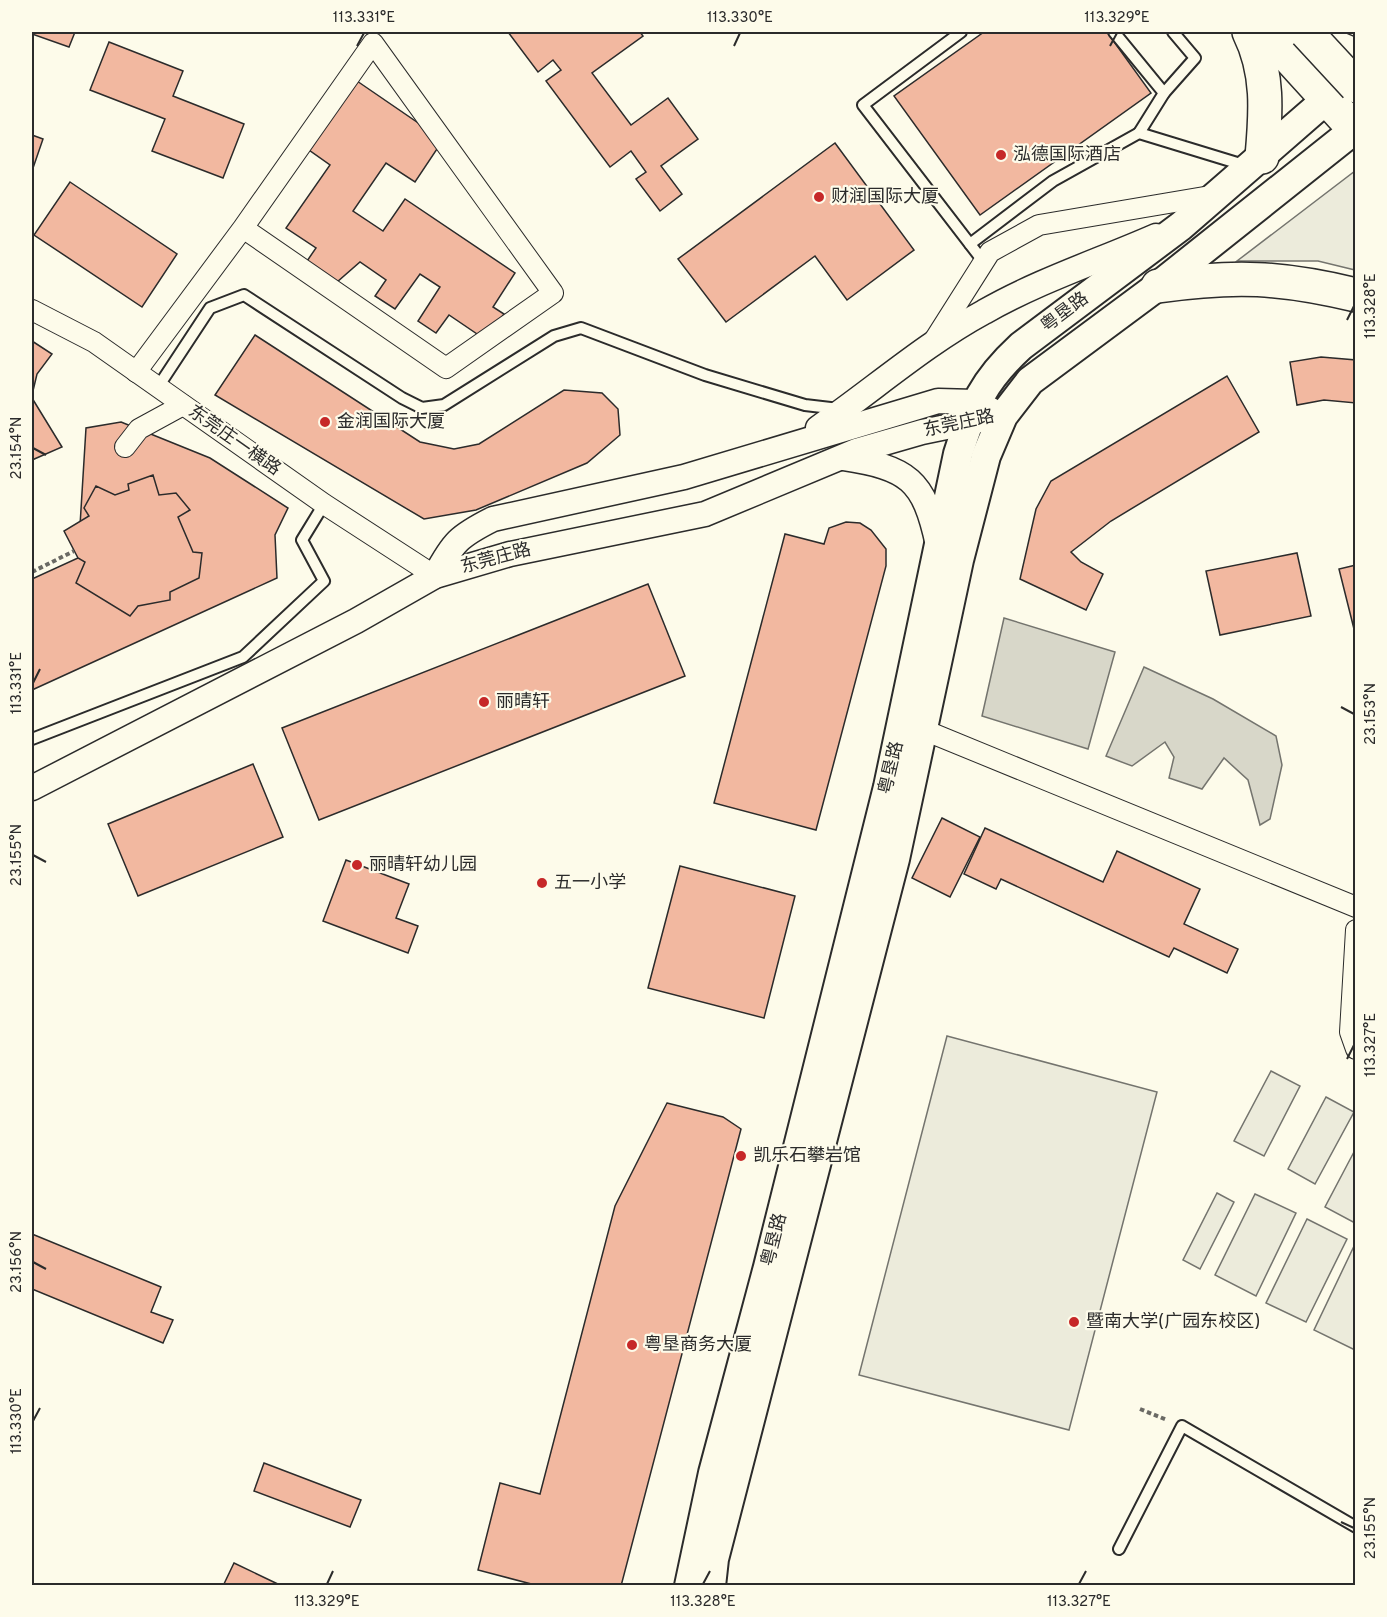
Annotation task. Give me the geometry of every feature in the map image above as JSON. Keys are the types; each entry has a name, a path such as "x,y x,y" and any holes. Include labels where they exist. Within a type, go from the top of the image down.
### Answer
{"highway":[{"path":"1249,32 1262,66 1265,89 1266,109 1256,162"},
{"path":"1266,32 1346,93"},
{"path":"1299,32 1356,56"},
{"path":"1306,32 1346,93 1355,130"},
{"path":"1346,93 1356,74"},
{"path":"1158,286 1241,277 1299,281 1356,295"}],"main road":[{"name":"粤垦路","path":"689,1586 713,1473 774,1244 888,787 938,545 971,412 997,368 1021,346 1181,226 1256,162 1346,93"},
{"name":"粤垦路","path":"711,1586 714,1559 869,965 924,730 959,560 986,456 1003,416 1030,381 1158,286 1355,130"}],"street":[{"path":"136,372 243,228 373,43 553,293 446,368 243,228"},
{"path":"931,345 990,252 1039,225 1216,195"},
{"path":"801,441 931,345 983,312 1038,285 1181,226"},
{"name":"东莞庄一横路","path":"32,310 94,342 324,504 435,576"},
{"name":"东莞庄路","path":"435,576 450,547 466,533 493,519 684,477 938,401 971,412 1003,416"},
{"path":"124,447 139,429 183,405"},
{"name":"东莞庄路","path":"32,788 356,621 435,576 510,554 705,514 837,458 922,432 971,412"},
{"path":"837,458 884,465 911,481 925,500 938,545"},
{"path":"924,730 1356,907"},
{"path":"1354,1039 1356,930"}],"lane":[{"path":"961,32 863,105 983,261"},
{"path":"1114,32 1164,93"},
{"path":"970,244 1053,181 1140,134 1164,93 1195,58 1173,32"},
{"path":"1140,134 1256,162"},
{"path":"158,387 210,308 244,294 402,398 423,408 444,405 554,336 581,328 705,375 805,405 845,409"},
{"path":"32,739 243,657 324,581 302,540 324,504"},
{"path":"1119,1549 1182,1426 1356,1527"}],"path":[{"path":"32,572 74,551"},
{"path":"1140,1409 1182,1426"}],"shaded area":[{"path":"1355,171 1355,270 1318,261 1237,261"},
{"path":"1004,618 1115,652 1088,749 982,716"},
{"path":"1144,667 1213,699 1276,736 1282,765 1270,819 1260,825 1248,780 1224,758 1202,789 1169,778 1174,757 1165,742 1132,766 1106,756"},
{"path":"947,1036 1157,1092 1069,1430 859,1375"},
{"path":"1271,1071 1300,1086 1264,1156 1234,1141"},
{"path":"1326,1097 1354,1112 1315,1184 1288,1169"},
{"path":"1355,1150 1356,1223 1325,1207"},
{"path":"1217,1193 1234,1202 1200,1269 1183,1260"},
{"path":"1255,1194 1296,1213 1256,1296 1215,1275"},
{"path":"1307,1219 1347,1239 1306,1322 1266,1303"},
{"path":"1355,1244 1355,1350 1314,1330"}],"building":[{"path":"32,32 75,32 69,47 32,34"},
{"path":"508,32 640,32 643,36 592,73 631,125 668,98 698,139 661,166 682,194 660,211 636,179 646,172 631,151 610,167 546,81 561,70 553,60 538,72"},
{"name":"泓德国际酒店","path":"984,32 1107,32 1151,93 980,215 894,96"},
{"path":"109,42 183,71 173,96 244,124 223,178 152,151 165,119 90,90"},
{"path":"357,81 443,140 415,182 386,163 353,211 383,231 405,199 515,273 493,307 504,314 486,340 449,315 436,333 418,321 440,287 420,274 395,309 375,296 386,280 360,262 337,282 307,261 316,248 286,228 330,165 309,150"},
{"path":"32,135 43,139 32,171"},
{"name":"财润国际大厦","path":"835,143 914,250 847,300 815,256 726,322 678,259"},
{"path":"70,182 177,254 142,307 34,235"},
{"name":"金润国际大厦","path":"255,335 420,442 454,449 479,444 564,390 602,393 618,409 620,435 587,463 476,510 424,519 215,395"},
{"path":"32,341 52,354 37,374 32,395"},
{"path":"1321,357 1356,360 1356,403 1324,400 1297,405 1290,362"},
{"path":"1227,376 1259,432 1111,521 1071,552 1081,562 1103,574 1086,610 1020,579 1036,509 1051,481"},
{"path":"32,398 62,447 32,460"},
{"path":"121,422 210,458 288,508 275,535 277,578 32,690 32,579 78,558 86,428"},
{"path":"153,475 159,495 176,493 190,510 178,517 193,552 202,553 199,578 170,592 170,600 138,606 130,616 76,583 85,562 78,558 64,531 89,516 84,508 96,486 115,495 129,490 128,484"},
{"path":"846,522 860,523 871,530 886,549 886,566 816,830 714,803 785,534 824,544 829,528"},
{"path":"1297,553 1311,616 1220,635 1206,571"},
{"path":"1356,565 1356,637 1339,569"},
{"name":"丽晴轩","path":"648,584 685,676 319,820 282,728"},
{"path":"253,764 283,837 138,896 108,824"},
{"path":"942,818 980,837 950,897 912,878"},
{"path":"985,828 1103,882 1117,851 1200,889 1184,924 1238,949 1227,973 1174,948 1169,957 1001,879 996,889 964,874"},
{"path":"346,860 409,884 396,918 418,926 408,953 323,921"},
{"path":"680,866 795,896 764,1018 648,988"},
{"name":"粤垦商务大厦","path":"667,1103 723,1117 741,1129 621,1586 539,1586 478,1570 500,1483 540,1494 615,1206"},
{"path":"32,1234 161,1287 151,1312 173,1320 163,1343 32,1289"},
{"path":"264,1463 361,1500 350,1527 254,1491"},
{"path":"234,1563 282,1586 223,1586"}],"place":[{"name":"泓德国际酒店","path":"1001,155"},
{"name":"财润国际大厦","path":"819,197"},
{"name":"金润国际大厦","path":"325,422"},
{"name":"丽晴轩","path":"484,702"},
{"name":"丽晴轩幼儿园","path":"357,865"},
{"name":"五一小学","path":"542,883"},
{"name":"凯乐石攀岩馆","path":"741,1156"},
{"name":"暨南大学(广园东校区)","path":"1074,1322"},
{"name":"粤垦商务大厦","path":"632,1345"}]}
